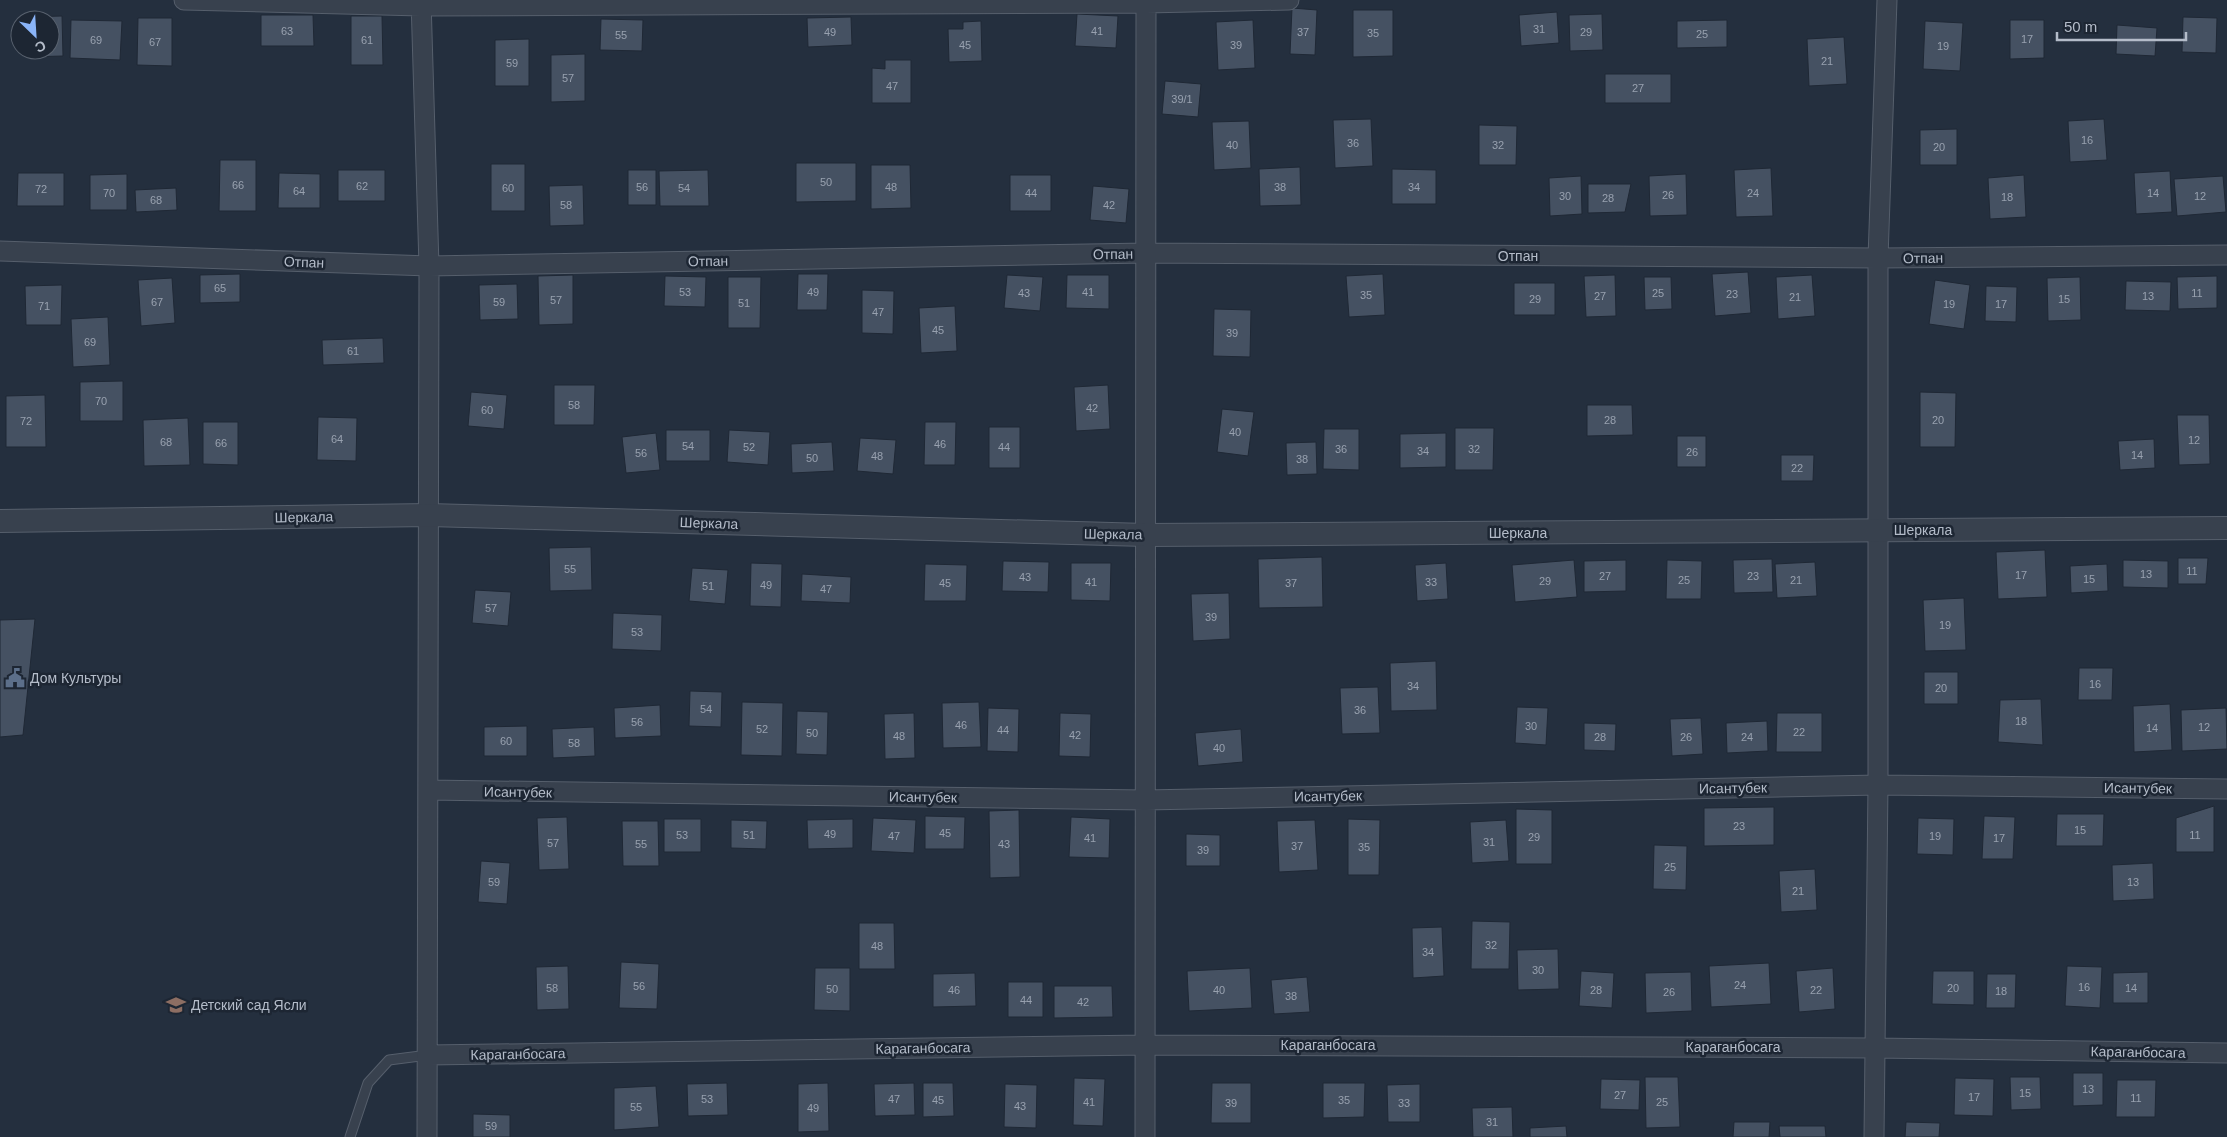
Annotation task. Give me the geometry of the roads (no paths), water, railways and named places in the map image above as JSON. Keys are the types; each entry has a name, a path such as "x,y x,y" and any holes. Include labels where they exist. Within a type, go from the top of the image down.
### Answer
{"street":[{"path":"184,0 421,3 1289,0"},
{"path":"1874,1137 1878,785 1878,258 1887,0"},
{"path":"1145,1137 1146,1"},
{"path":"421,3 428,266 428,1137"},
{"name":"Отпан","path":"0,251 428,266 1146,254 1878,258 2227,255"},
{"name":"Шеркала","path":"0,521 429,515 1146,535 2227,528"},
{"name":"Исантубек","path":"429,790 1145,800 1878,785 2227,788"},
{"name":"Караганбосага","path":"429,1055 1145,1045 1875,1048 2227,1053"}],"lane":[{"path":"350,1137 368,1082 389,1060 429,1055"}],"place":[{"name":"Дом Культуры","path":"15,678"},
{"name":"Детский сад Ясли","path":"176,1005"}]}
